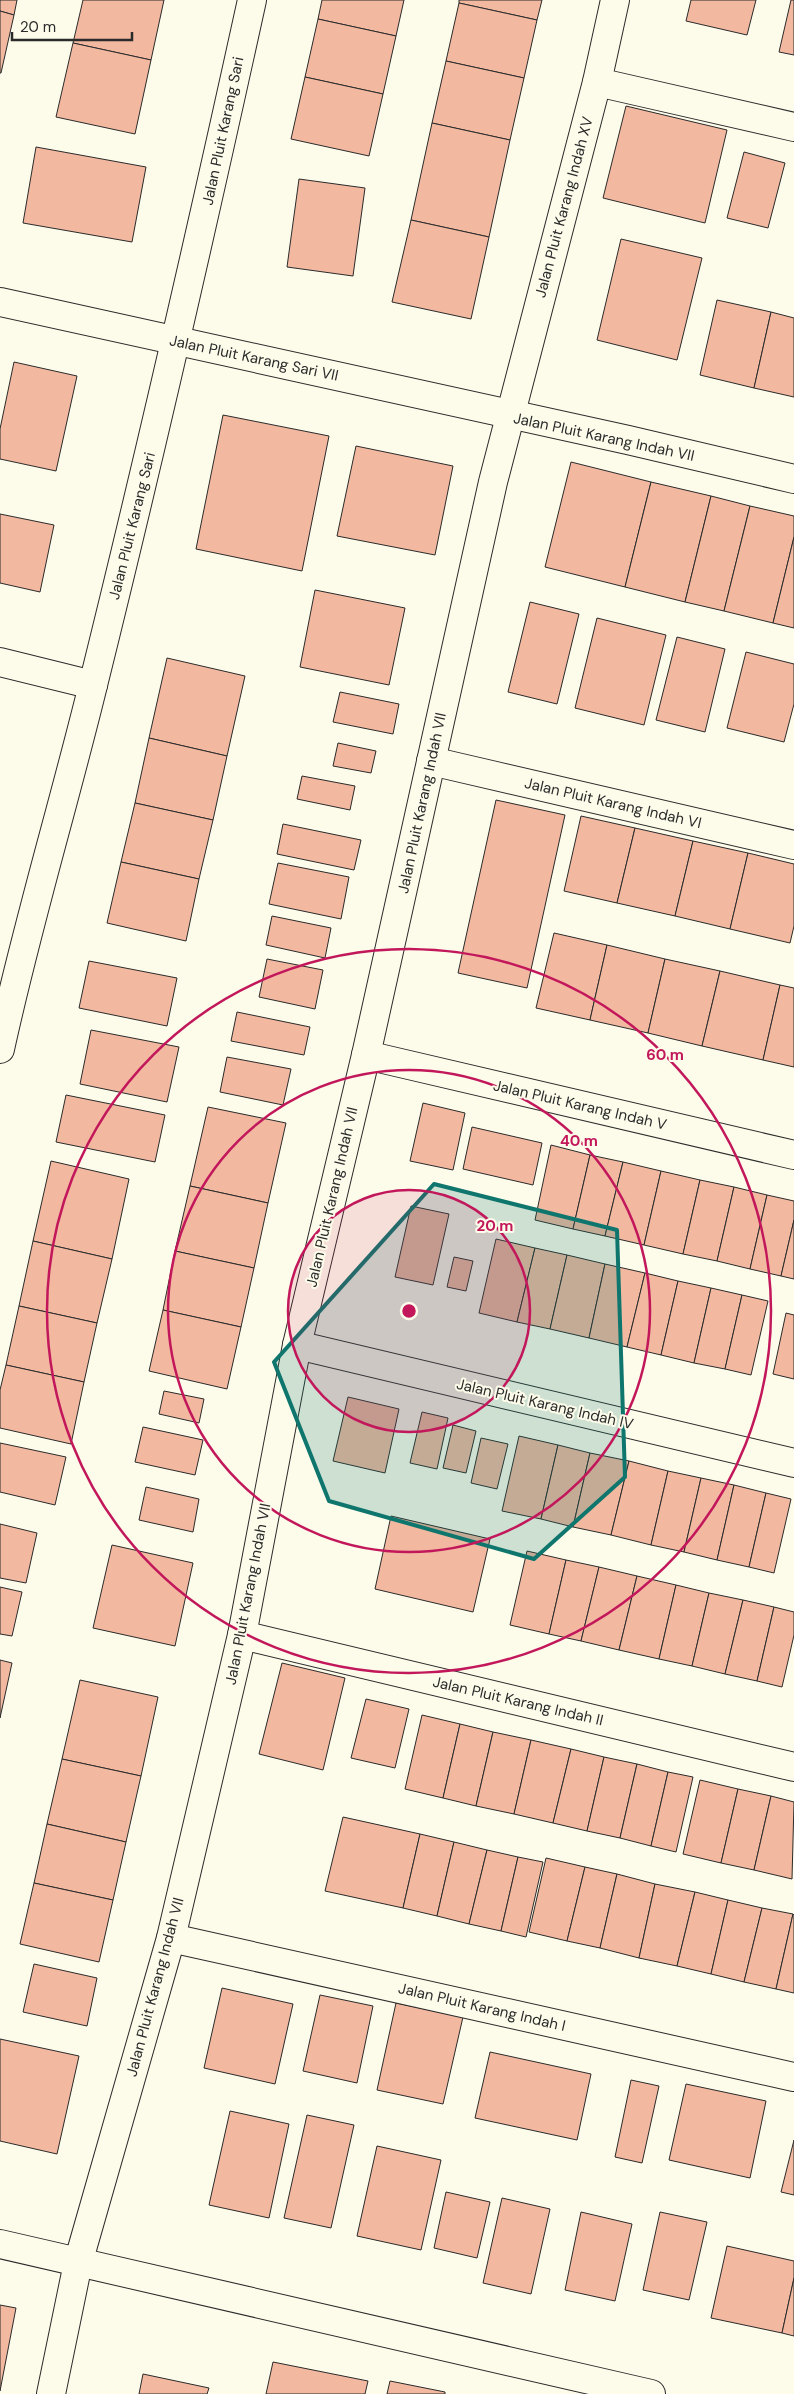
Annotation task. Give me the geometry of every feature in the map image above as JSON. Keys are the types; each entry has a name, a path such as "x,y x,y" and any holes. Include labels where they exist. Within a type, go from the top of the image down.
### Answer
{"street":[{"name":"Jalan Pluit Karang Sari","path":"0,1049 9,967 93,685 176,342 252,0"},
{"name":"Jalan Pluit Karang Indah XV","path":"509,414 597,82 614,0"},
{"path":"597,82 794,127"},
{"name":"Jalan Pluit Karang Sari VII","path":"0,302 509,414"},
{"name":"Jalan Pluit Karang Indah VII","path":"51,2394 78,2263 170,1938 242,1635 297,1345 366,1055 509,414 794,479"},
{"path":"0,662 93,685"},
{"name":"Jalan Pluit Karang Indah VI","path":"431,761 794,845"},
{"name":"Jalan Pluit Karang Indah V","path":"366,1055 794,1155"},
{"name":"Jalan Pluit Karang Indah IV","path":"297,1345 794,1463"},
{"name":"Jalan Pluit Karang Indah II","path":"242,1635 794,1766"},
{"name":"Jalan Pluit Karang Indah I","path":"170,1938 794,2077"},
{"path":"0,2244 651,2394"}],"highlighted area":[{"path":"434,1184 617,1230 625,1477 534,1559 329,1501 274,1362"}],"building":[{"path":"0,0 17,0 14,15 0,11"},
{"path":"83,0 164,0 151,60 73,43"},
{"path":"322,0 404,0 396,36 318,19"},
{"path":"459,0 542,0 537,20 459,3"},
{"path":"691,0 756,0 747,35 686,21"},
{"path":"791,0 794,0 794,55 779,52"},
{"path":"459,3 537,20 524,78 446,61"},
{"path":"0,11 14,15 1,73 0,73"},
{"path":"318,19 396,36 383,94 305,77"},
{"path":"73,43 151,60 135,134 56,117"},
{"path":"446,61 524,78 510,140 432,123"},
{"path":"305,77 383,94 369,156 291,139"},
{"path":"626,106 727,130 705,223 603,198"},
{"path":"432,123 510,140 489,237 411,220"},
{"path":"36,147 146,167 132,242 23,223"},
{"path":"744,152 785,163 768,228 727,218"},
{"path":"299,179 365,188 353,276 287,267"},
{"path":"411,220 489,237 471,319 392,302"},
{"path":"621,239 702,258 677,360 597,340"},
{"path":"717,300 771,312 754,388 700,375"},
{"path":"771,312 794,318 794,397 754,388"},
{"path":"14,362 77,376 56,471 0,459 0,429"},
{"path":"223,415 329,436 302,571 196,549"},
{"path":"356,446 453,466 435,555 337,536"},
{"path":"571,462 651,482 625,587 545,567"},
{"path":"651,482 711,496 685,602 625,587"},
{"path":"711,496 750,506 724,611 685,602"},
{"path":"750,506 794,516 794,537 773,623 724,611"},
{"path":"0,514 54,525 40,592 0,583"},
{"path":"794,537 794,628 773,623"},
{"path":"315,590 405,608 389,685 300,667"},
{"path":"530,602 579,614 557,704 508,692"},
{"path":"597,618 666,635 644,725 575,708"},
{"path":"677,637 725,649 705,732 656,720"},
{"path":"746,652 794,664 794,704 784,742 727,728"},
{"path":"167,658 245,676 227,756 149,738"},
{"path":"340,692 399,704 393,734 333,722"},
{"path":"149,738 227,756 213,820 135,803"},
{"path":"338,743 376,751 371,773 333,766"},
{"path":"302,776 355,786 350,810 297,799"},
{"path":"496,800 565,815 527,988 458,973"},
{"path":"135,803 213,820 199,879 121,862"},
{"path":"581,816 635,828 617,903 564,891"},
{"path":"283,824 361,840 354,870 277,854"},
{"path":"635,828 693,841 675,916 617,903"},
{"path":"693,841 748,853 730,929 675,916"},
{"path":"748,853 794,864 794,926 790,943 730,929"},
{"path":"121,862 199,879 186,941 107,923"},
{"path":"278,863 349,877 341,919 269,904"},
{"path":"272,916 331,928 325,958 266,945"},
{"path":"554,933 607,945 590,1020 536,1008"},
{"path":"607,945 665,959 648,1033 590,1020"},
{"path":"267,959 323,970 315,1009 259,997"},
{"path":"665,959 720,971 702,1046 648,1033"},
{"path":"89,961 177,978 167,1026 79,1008"},
{"path":"720,971 780,985 763,1060 702,1046"},
{"path":"780,985 794,988 794,1067 763,1060"},
{"path":"237,1012 310,1027 304,1055 231,1041"},
{"path":"91,1030 179,1047 167,1102 80,1084"},
{"path":"227,1057 291,1069 283,1105 220,1092"},
{"path":"66,1095 165,1115 155,1162 56,1142"},
{"path":"423,1103 465,1113 453,1170 410,1161"},
{"path":"208,1107 286,1123 268,1203 190,1186"},
{"path":"472,1127 542,1143 533,1185 463,1169"},
{"path":"551,1145 590,1155 573,1229 535,1220"},
{"path":"590,1155 623,1162 605,1236 573,1229"},
{"path":"51,1161 129,1179 112,1259 33,1241"},
{"path":"623,1162 661,1171 644,1245 605,1236"},
{"path":"661,1171 700,1180 683,1254 644,1245"},
{"path":"700,1180 734,1187 717,1261 683,1254"},
{"path":"190,1186 268,1203 254,1268 175,1251"},
{"path":"734,1187 767,1195 750,1269 717,1261"},
{"path":"767,1195 794,1201 794,1220 781,1276 750,1269"},
{"path":"411,1206 449,1214 433,1285 395,1277"},
{"path":"794,1220 794,1279 781,1276"},
{"path":"496,1239 535,1248 517,1322 479,1313"},
{"path":"33,1241 112,1259 97,1323 19,1306"},
{"path":"535,1248 567,1255 550,1329 517,1322"},
{"path":"175,1251 254,1268 241,1327 163,1310"},
{"path":"567,1255 605,1264 589,1338 550,1329"},
{"path":"454,1257 473,1261 466,1291 447,1287"},
{"path":"605,1264 645,1273 627,1347 589,1338"},
{"path":"645,1273 678,1281 661,1355 627,1347"},
{"path":"678,1281 711,1288 694,1363 661,1355"},
{"path":"711,1288 742,1295 725,1369 694,1363"},
{"path":"742,1295 768,1301 751,1375 725,1369"},
{"path":"19,1306 97,1323 84,1382 6,1365"},
{"path":"163,1310 241,1327 227,1389 149,1371"},
{"path":"786,1313 794,1315 794,1379 773,1374"},
{"path":"6,1365 84,1382 71,1444 0,1428 0,1390"},
{"path":"164,1391 204,1399 199,1423 159,1414"},
{"path":"348,1397 399,1409 385,1473 333,1461"},
{"path":"422,1412 448,1418 437,1469 410,1463"},
{"path":"453,1425 476,1431 466,1473 443,1468"},
{"path":"143,1427 203,1440 195,1475 135,1462"},
{"path":"519,1436 558,1445 541,1519 502,1511"},
{"path":"481,1438 508,1444 497,1489 471,1483"},
{"path":"0,1443 66,1457 55,1505 0,1492"},
{"path":"558,1445 590,1453 573,1527 541,1519"},
{"path":"590,1453 629,1461 611,1535 573,1527"},
{"path":"629,1461 668,1471 651,1545 611,1535"},
{"path":"668,1471 701,1478 684,1552 651,1545"},
{"path":"701,1478 734,1485 717,1560 684,1552"},
{"path":"734,1485 766,1493 749,1567 717,1560"},
{"path":"146,1487 199,1499 193,1532 139,1520"},
{"path":"766,1493 791,1499 774,1573 749,1567"},
{"path":"391,1516 490,1539 473,1612 375,1589"},
{"path":"0,1524 37,1533 26,1583 0,1578"},
{"path":"112,1545 193,1563 175,1646 93,1628"},
{"path":"527,1551 566,1560 549,1634 510,1625"},
{"path":"566,1560 599,1567 581,1641 549,1634"},
{"path":"599,1567 637,1576 619,1650 581,1641"},
{"path":"637,1576 676,1585 659,1659 619,1650"},
{"path":"676,1585 709,1593 692,1666 659,1659"},
{"path":"0,1587 22,1592 12,1636 0,1634"},
{"path":"709,1593 743,1600 725,1674 692,1666"},
{"path":"743,1600 774,1607 757,1681 725,1674"},
{"path":"774,1607 794,1612 794,1635 782,1687 757,1681"},
{"path":"0,1660 12,1663 0,1718"},
{"path":"282,1663 345,1678 323,1770 259,1754"},
{"path":"80,1680 158,1697 141,1776 62,1759"},
{"path":"366,1699 409,1709 395,1768 351,1758"},
{"path":"422,1715 460,1724 443,1798 405,1789"},
{"path":"460,1724 493,1732 476,1806 443,1798"},
{"path":"493,1732 531,1740 514,1814 476,1806"},
{"path":"531,1740 571,1749 553,1823 514,1814"},
{"path":"571,1749 604,1757 587,1831 553,1823"},
{"path":"604,1757 637,1764 620,1838 587,1831"},
{"path":"62,1759 141,1776 126,1842 47,1824"},
{"path":"637,1764 668,1772 651,1846 620,1838"},
{"path":"668,1772 693,1777 676,1852 651,1846"},
{"path":"700,1780 738,1789 721,1863 683,1854"},
{"path":"738,1789 771,1796 754,1870 721,1863"},
{"path":"771,1796 794,1802 792,1879 754,1870"},
{"path":"343,1817 420,1834 403,1908 325,1891"},
{"path":"47,1824 126,1842 113,1900 34,1883"},
{"path":"420,1834 454,1842 437,1916 403,1908"},
{"path":"454,1842 487,1850 469,1924 437,1916"},
{"path":"487,1850 518,1857 501,1931 469,1924"},
{"path":"518,1857 543,1862 526,1937 501,1931"},
{"path":"546,1858 585,1867 567,1941 529,1932"},
{"path":"585,1867 617,1874 600,1948 567,1941"},
{"path":"617,1874 655,1884 639,1958 600,1948"},
{"path":"34,1883 113,1900 99,1962 20,1944"},
{"path":"655,1884 695,1892 677,1966 639,1958"},
{"path":"695,1892 728,1900 711,1974 677,1966"},
{"path":"728,1900 762,1908 744,1982 711,1974"},
{"path":"762,1908 793,1914 776,1989 744,1982"},
{"path":"794,1915 794,1993 776,1989"},
{"path":"34,1964 97,1978 87,2026 23,2012"},
{"path":"222,1988 293,2004 275,2084 204,2068"},
{"path":"320,1995 373,2006 357,2083 303,2071"},
{"path":"396,2003 463,2017 443,2104 377,2090"},
{"path":"0,2039 79,2056 57,2154 0,2141"},
{"path":"490,2052 591,2074 577,2140 475,2118"},
{"path":"631,2080 659,2086 642,2163 615,2157"},
{"path":"686,2084 766,2101 750,2178 669,2160"},
{"path":"230,2111 289,2124 269,2218 209,2205"},
{"path":"307,2115 354,2125 331,2228 284,2218"},
{"path":"794,2140 794,2195 781,2192"},
{"path":"377,2146 441,2160 421,2250 357,2236"},
{"path":"446,2192 490,2202 477,2258 434,2248"},
{"path":"502,2198 550,2209 531,2294 483,2283"},
{"path":"581,2212 632,2224 615,2301 565,2290"},
{"path":"660,2212 707,2222 689,2300 643,2290"},
{"path":"727,2246 794,2261 794,2278 782,2333 711,2318"},
{"path":"794,2278 794,2336 782,2333"},
{"path":"0,2305 16,2308 0,2391"},
{"path":"273,2362 368,2381 365,2394 266,2394"},
{"path":"143,2374 209,2388 207,2394 139,2394"},
{"path":"390,2381 445,2392 445,2394 387,2394"}]}
